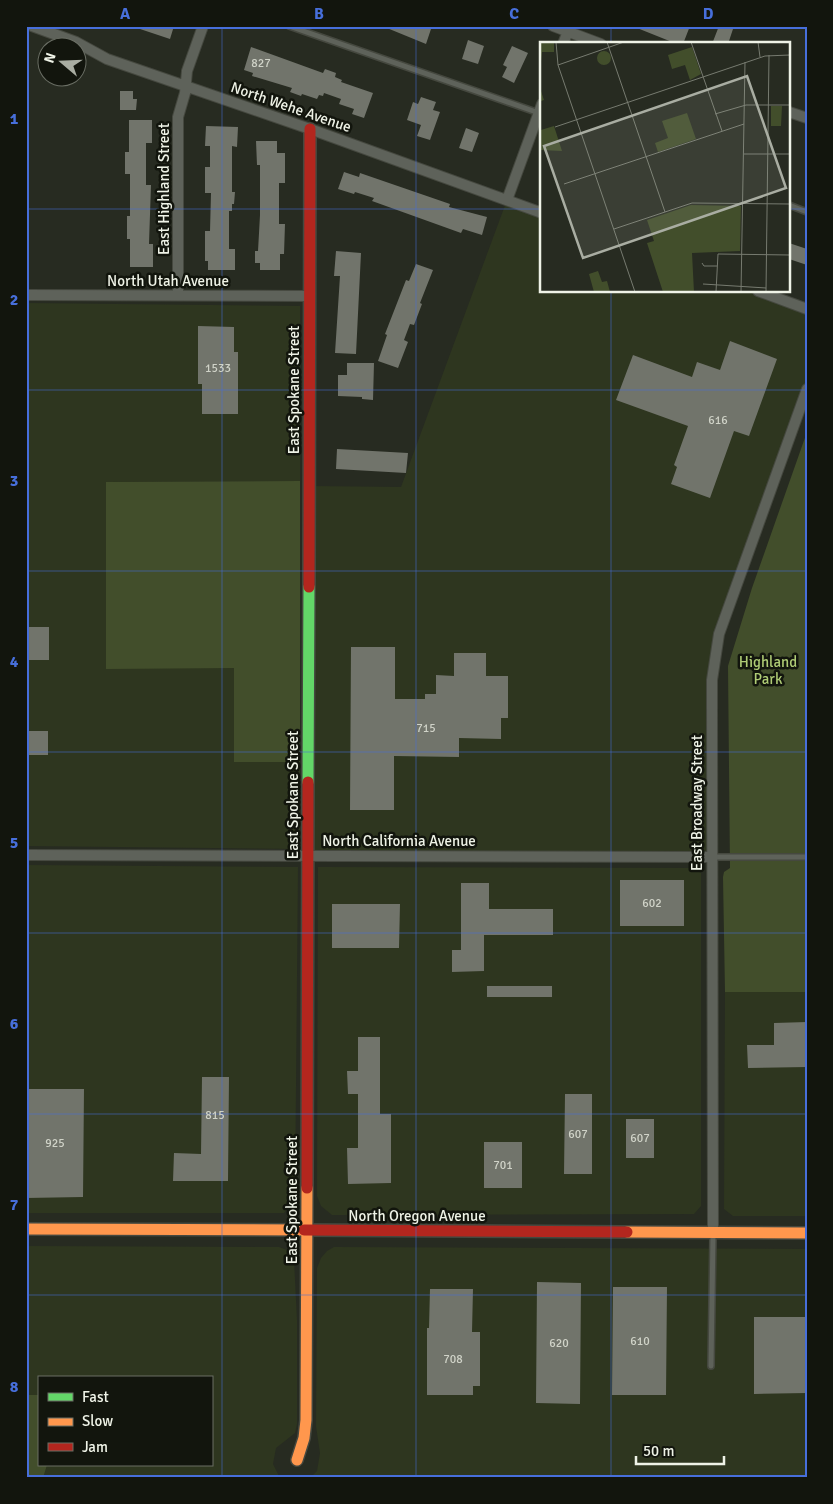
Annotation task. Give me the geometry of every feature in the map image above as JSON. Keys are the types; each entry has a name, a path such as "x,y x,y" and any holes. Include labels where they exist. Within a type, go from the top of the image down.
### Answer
{"street":[{"name":"North Wehe Avenue","path":"32,26 76,42 107,59 310,128 540,212"},
{"name":"East Highland Street","path":"178,296 178,126 188,70 203,26"},
{"path":"552,26 569,29 597,42"},
{"path":"564,42 569,29"},
{"path":"790,112 807,118"},
{"path":"507,200 540,113"},
{"name":"East Spokane Street","path":"297,1460 304,1438 306,1420 310,128"},
{"path":"761,292 807,309"},
{"name":"North Utah Avenue","path":"26,295 310,296"},
{"name":"East Broadway Street","path":"713,1233 712,707 714,657 719,634 733,592 807,389"},
{"name":"North California Avenue","path":"26,855 712,857"},
{"name":"North Oregon Avenue","path":"26,1229 807,1233"}],"lane":[{"path":"289,26 540,110"},
{"path":"790,205 807,212"},
{"path":"712,857 807,857"},
{"path":"711,1366 713,1233"}],"shaded area":[{"path":"507,200 540,212 540,292 761,292 807,309 807,389 714,657 712,857 308,856 309,486 401,487"},
{"path":"26,303 300,306 300,481 106,482 106,668 234,668 234,762 300,762 300,849 26,846"},
{"path":"26,865 298,867 295,1197 284,1213 26,1213"},
{"path":"318,867 694,868 701,873 701,1206 694,1214 332,1215 321,1206 317,1196"},
{"path":"725,992 807,992 807,1216 733,1216 724,1209"},
{"path":"26,1246 279,1247 287,1250 294,1260 297,1320 297,1424 295,1433 276,1448 273,1464 279,1476 283,1478 43,1478 47,1466 212,1466 212,1376 38,1376 38,1395 26,1395"},
{"path":"334,1247 807,1249 807,1478 310,1478 317,1471 320,1453 316,1426 317,1268 321,1258"}],"green space":[{"name":"Highland Park","path":"807,432 807,992 725,992 723,877 724,872 730,868 728,666 752,588"},
{"path":"300,481 300,762 234,762 234,668 106,669 106,482"},
{"path":"26,1395 38,1395 38,1466 47,1466 43,1478 26,1478"}],"building":[{"path":"137,26 174,26 170,39 137,28"},
{"path":"382,26 432,26 426,44"},
{"path":"632,26 690,26 684,42 672,42"},
{"path":"719,26 734,26 729,42 713,42"},
{"path":"468,40 484,46 478,64 462,59"},
{"path":"512,46 528,53 514,83 502,77 507,67 503,65"},
{"path":"251,47 323,73 325,69 336,73 335,77 342,80 341,82 373,93 364,118 352,114 354,109 339,104 341,99 324,93 323,96 319,95 317,99 302,94 301,96 290,92 292,88 252,76 253,73 244,70"},
{"path":"120,91 133,91 133,99 137,99 136,110 120,110"},
{"path":"421,97 436,102 433,110 440,112 430,140 417,136 421,125 407,120 413,102 418,104"},
{"path":"129,120 152,120 152,143 146,143 146,185 151,185 149,244 153,244 153,267 130,267 130,239 127,239 127,216 130,216 130,174 125,174 125,152 129,152"},
{"path":"206,126 238,127 237,147 232,146 232,192 235,192 234,204 232,204 232,211 229,211 229,249 235,249 235,270 208,270 208,261 205,261 205,231 210,231 211,193 205,193 205,167 210,167 210,146 205,146"},
{"path":"466,128 479,133 472,152 459,148"},
{"path":"256,141 277,141 277,153 285,153 285,183 279,183 279,224 285,224 284,254 280,254 280,270 260,270 260,263 255,263 255,251 258,251 260,215 260,165 257,165"},
{"path":"344,172 359,177 360,173 450,204 449,207 487,217 482,235 463,229 461,233 372,201 374,198 338,189"},
{"path":"790,243 807,249 807,265 790,259"},
{"path":"336,251 361,253 356,354 335,353 340,276 334,276"},
{"path":"416,264 433,270 420,303 422,304 414,325 410,324 404,340 408,342 398,368 378,361 387,335 385,334 406,280 409,281"},
{"path":"198,326 234,327 234,352 238,352 238,414 202,414 202,384 198,384"},
{"path":"730,341 777,359 749,436 734,431 710,498 671,484 677,467 674,465 688,426 616,400 633,355 692,377 697,362 720,370"},
{"path":"347,363 374,363 373,400 362,399 362,397 338,396 338,375 347,375"},
{"path":"337,449 408,453 406,473 336,469"},
{"path":"26,627 49,627 49,660 26,660"},
{"path":"351,647 395,647 395,699 425,699 425,694 436,694 436,675 454,676 454,653 486,653 486,676 508,676 508,718 501,718 501,739 459,738 459,757 394,756 394,810 350,810"},
{"path":"26,731 48,731 48,755 26,755"},
{"path":"620,880 684,880 684,926 620,926"},
{"path":"461,883 489,883 489,909 553,909 553,935 484,935 484,971 452,972 452,950 461,950"},
{"path":"332,904 400,904 399,948 332,948"},
{"path":"487,986 552,986 552,997 487,997"},
{"path":"807,1022 807,1067 748,1068 747,1045 774,1045 774,1023"},
{"path":"358,1037 380,1037 380,1114 391,1114 391,1183 348,1184 347,1148 358,1148 358,1094 348,1094 347,1071 358,1071"},
{"path":"202,1077 229,1077 228,1181 173,1181 174,1153 201,1154"},
{"path":"26,1089 84,1089 83,1197 26,1198"},
{"path":"565,1094 592,1094 592,1174 564,1174"},
{"path":"626,1119 654,1119 654,1158 626,1158"},
{"path":"484,1142 522,1142 522,1188 484,1188"},
{"path":"537,1282 581,1283 580,1404 536,1403"},
{"path":"613,1287 667,1287 666,1395 612,1395"},
{"path":"430,1289 473,1289 472,1332 480,1332 480,1386 473,1386 473,1395 427,1395 427,1328 429,1328"},
{"path":"754,1317 805,1317 805,1325 807,1325 807,1393 754,1394"}],"traffic: fast":[{"path":"308,782 309,587"}],"traffic: slow":[{"path":"297,1460 304,1438 306,1420 307,1188"},
{"path":"26,1229 304,1230"},
{"path":"627,1232 807,1233"}],"traffic: jam":[{"path":"309,587 310,129"},
{"path":"307,1188 308,782"},
{"path":"304,1230 627,1232"}]}
